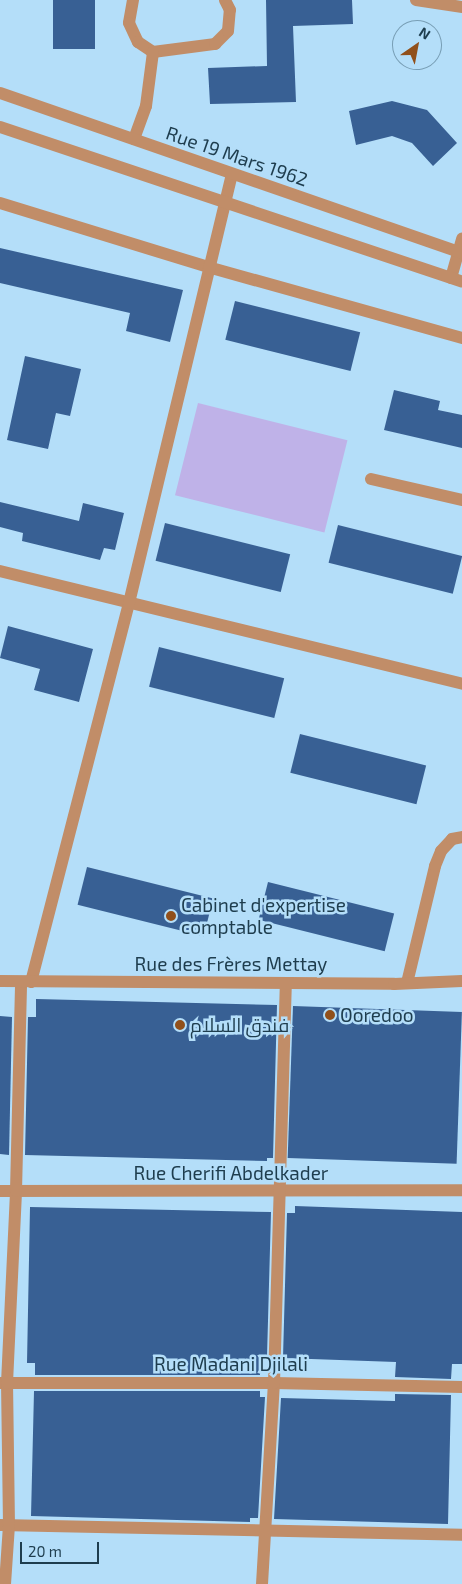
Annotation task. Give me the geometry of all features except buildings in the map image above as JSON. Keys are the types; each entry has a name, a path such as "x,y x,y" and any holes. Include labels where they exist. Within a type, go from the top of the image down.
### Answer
{"street":[{"path":"133,0 129,23 138,42 154,52 215,44 228,30 230,10 225,0"},
{"path":"416,0 462,7"},
{"path":"134,139 146,106 154,52"},
{"name":"Rue 19 Mars 1962","path":"0,93 232,174 461,248"},
{"path":"0,127 226,200 456,280 461,248"},
{"path":"5,1584 3,1383 16,1191 26,982 128,603 232,174"},
{"path":"0,203 208,267 462,338"},
{"path":"371,479 462,500"},
{"path":"0,572 462,684"},
{"path":"407,983 435,866 441,851 452,839 462,837"},
{"name":"Rue des Frères Mettay","path":"0,981 286,983 462,981"},
{"path":"262,1584 274,1382 286,983"},
{"name":"Rue Cherifi Abdelkader","path":"0,1191 281,1192 462,1190"},
{"name":"Rue Madani Djilali","path":"3,1383 274,1382 462,1388"},
{"path":"4,1525 462,1535"}],"shaded area":[{"path":"198,403 347,440 324,532 175,495"}],"place":[{"name":"Cabinet d'expertise comptable","path":"171,916"},
{"name":"Ooredoo","path":"330,1015"},
{"name":"فندق السلام","path":"180,1025"}]}
